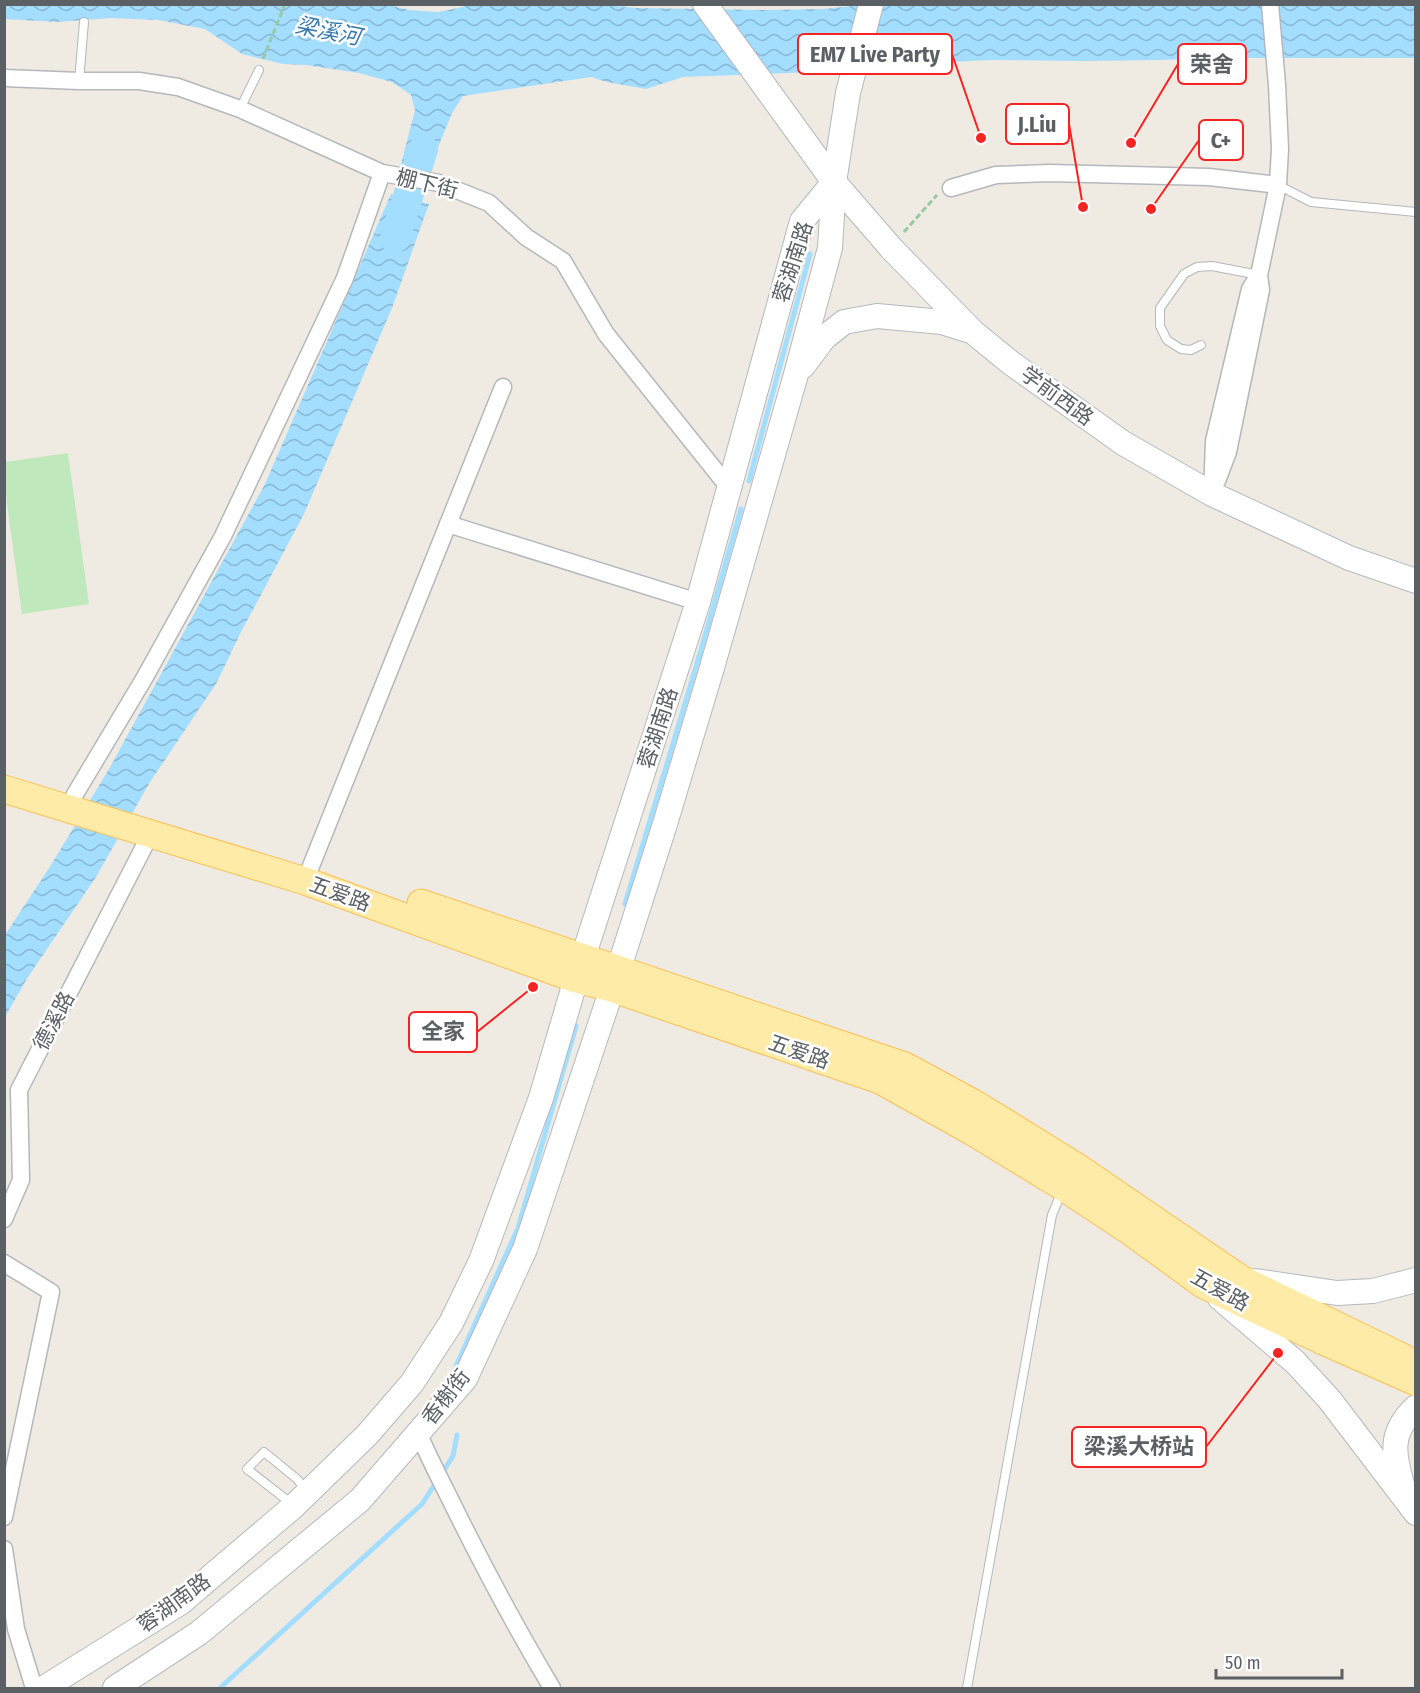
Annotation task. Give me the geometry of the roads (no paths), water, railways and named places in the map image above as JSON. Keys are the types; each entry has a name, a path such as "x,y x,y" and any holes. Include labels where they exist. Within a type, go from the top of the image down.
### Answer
{"main road":[{"name":"学前西路","path":"705,4 834,182 891,248 973,332 1011,363 1123,443 1212,494 1348,558 1416,580"},
{"path":"834,182 848,93 871,4"},
{"name":"蓉湖南路","path":"615,979 704,693 795,378 830,248 834,182"},
{"name":"蓉湖南路","path":"44,1689 180,1604 301,1499 367,1435 412,1383 451,1323 481,1261 533,1119 698,603 802,221 834,182"},
{"path":"795,378 824,338 844,322 877,316 942,322 973,332"},
{"path":"730,489 759,499"},
{"path":"4,774 70,802"},
{"path":"4,789 70,802"},
{"name":"五爱路","path":"70,802 142,827 308,874 580,968 905,1066 977,1104 1077,1167 1240,1279 1416,1363"},
{"name":"五爱路","path":"615,979 880,1080 973,1132 1063,1187 1131,1232 1204,1285 1416,1382"},
{"name":"香榭街","path":"115,1689 199,1633 360,1500 465,1379 525,1249 615,979"},
{"path":"1240,1279 1337,1293 1373,1291 1416,1280"},
{"path":"1204,1285 1295,1362 1322,1391 1411,1508"},
{"path":"1411,1508 1394,1446 1400,1428 1416,1407"}],"street":[{"path":"1212,494 1228,452 1261,290 1259,274 1278,185 1280,149 1270,4"},
{"name":"棚下街","path":"4,78 139,81 178,87 240,109 382,172 439,183 489,203 526,237 562,261 606,334 730,489"},
{"path":"70,802 145,678 223,536 345,278 382,172"},
{"path":"951,188 996,175 1049,173 1209,177 1278,185"},
{"path":"308,874 502,387"},
{"path":"448,524 698,603"},
{"name":"德溪路","path":"4,1219 21,1180 19,1090 142,827"},
{"path":"4,1263 51,1292 4,1517"},
{"path":"418,1432 427,1455 518,1630 552,1689"},
{"path":"4,1549 16,1629 34,1689"}],"lane":[{"path":"79,81 84,22"},
{"path":"240,109 259,70"},
{"path":"1278,185 1311,202 1416,212"},
{"path":"1201,345 1191,350 1180,349 1167,340 1160,326 1160,308 1184,274 1197,267 1212,266 1259,274"},
{"path":"967,1689 1052,1215 1063,1187"},
{"path":"264,1452 297,1479 301,1499 247,1469 264,1452"}],"water":[{"name":"梁溪河","path":"383,4 410,10 438,12 463,7 467,4 600,4 636,8 767,10 823,9 872,4 1415,4 1416,58 991,60 887,65 814,72 683,77 646,89 591,77 463,96 452,113 427,174 400,168 415,110 411,95 392,82 359,73 283,64 242,54 205,29 158,20 111,18 57,22 5,19 4,5"},
{"path":"391,194 429,204 392,308 304,514 216,684 150,782 96,877 28,977 5,1017 5,935 51,865 109,769 265,484"}],"waterway":[{"path":"395,238 423,149"},
{"path":"749,481 810,254"},
{"path":"625,904 741,509"},
{"path":"456,1366 518,1228 576,1026"},
{"path":"220,1688 422,1504 453,1456 457,1435"}],"place":[{"name":"EM7 Live Party","path":"981,138"},
{"name":"荣舍","path":"1131,143"},
{"name":"J.Liu","path":"1083,207"},
{"name":"C+","path":"1151,209"},
{"name":"全家","path":"533,987"},
{"name":"梁溪大桥站","path":"1278,1353"}]}
